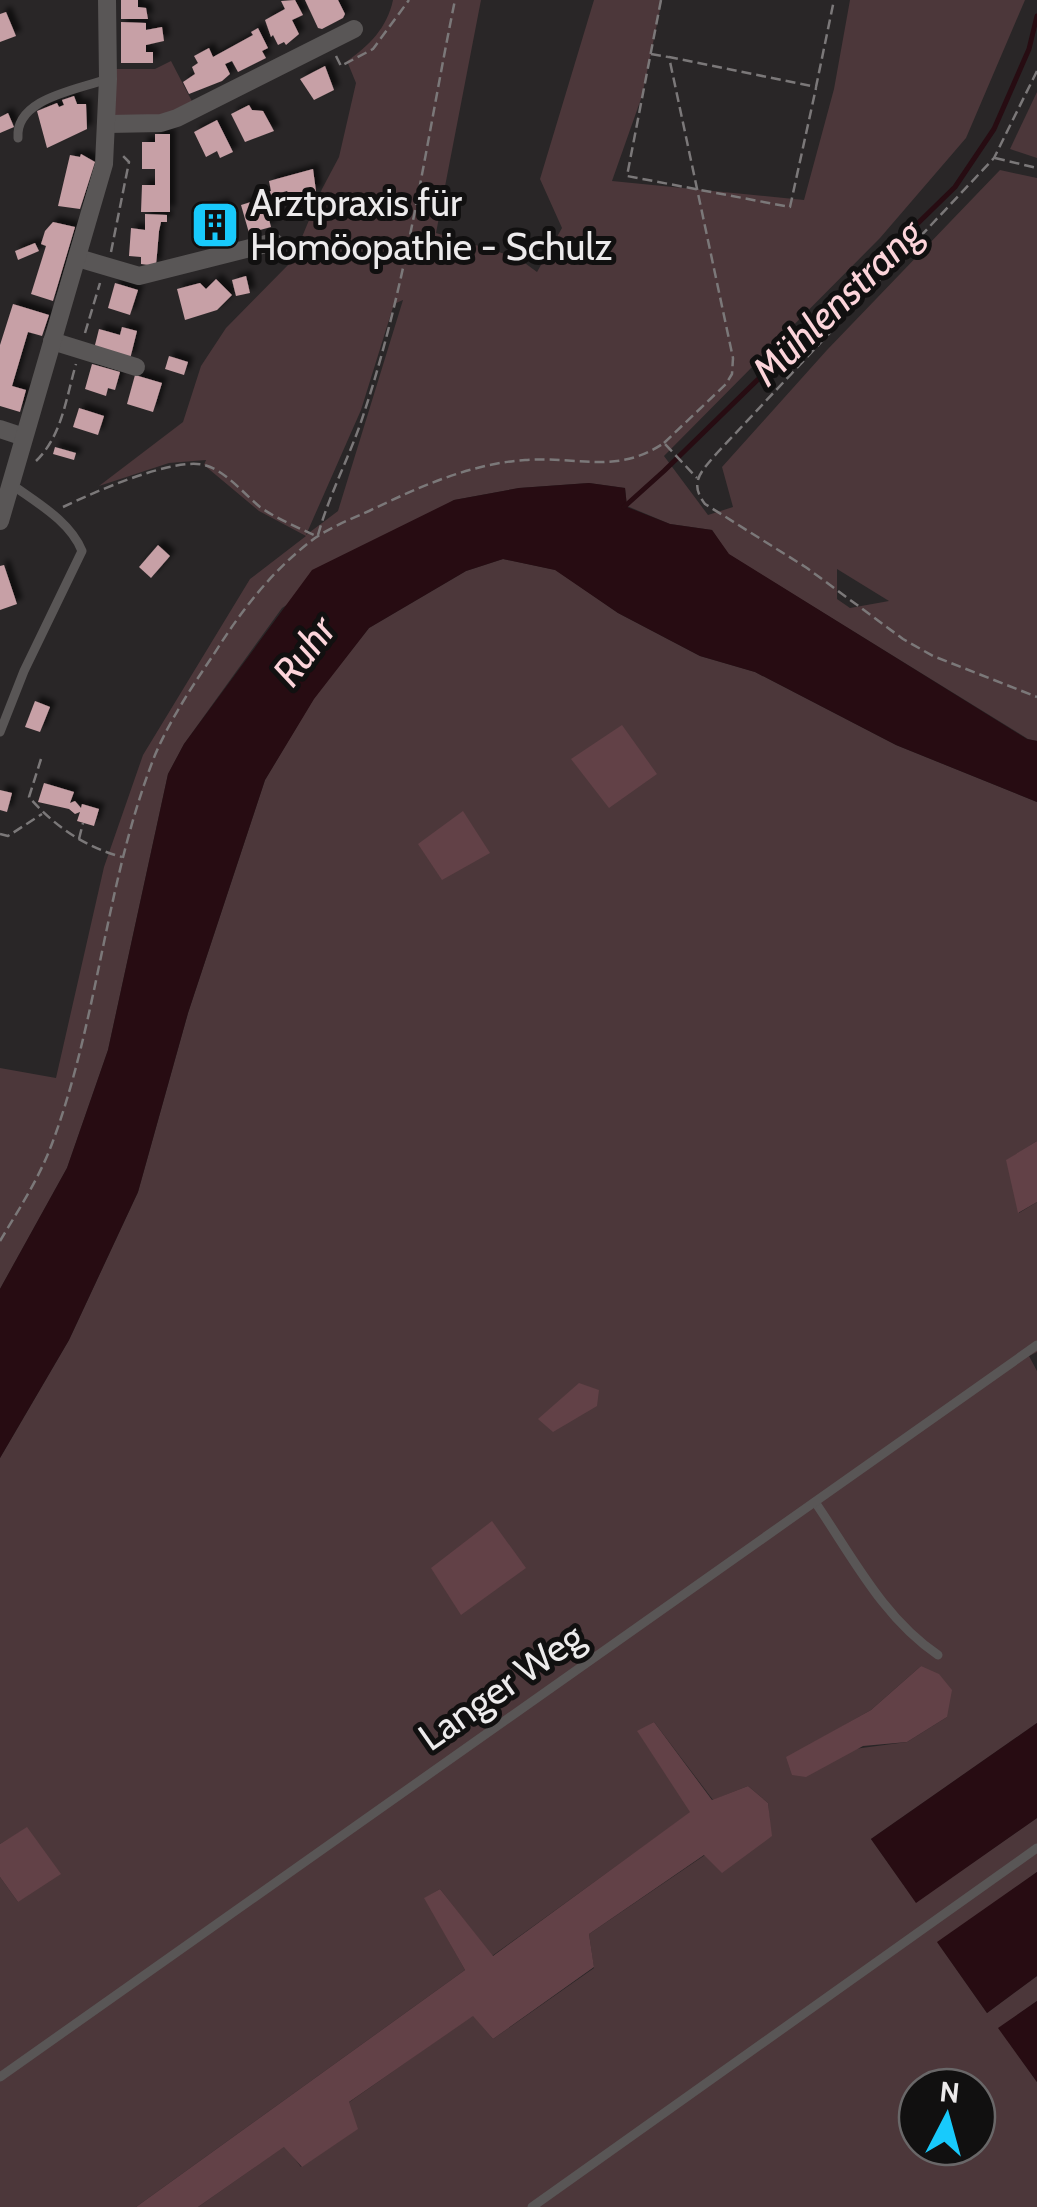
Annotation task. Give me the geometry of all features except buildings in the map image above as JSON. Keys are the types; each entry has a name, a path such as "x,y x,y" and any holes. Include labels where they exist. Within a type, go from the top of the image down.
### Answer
{"street":[{"path":"0,521 17,464 12,433 52,341 107,148 107,0"},
{"path":"108,124 161,123 177,118 354,28"},
{"path":"78,258 138,276 154,275 274,242"},
{"path":"52,341 136,368"}],"lane":[{"path":"18,138 20,122 28,110 108,79"},
{"path":"0,732 24,671 82,552 77,538 51,513 11,484"},
{"name":"Langer Weg","path":"0,2077 1037,1345"},
{"path":"815,1502 908,1635 938,1655"},
{"path":"532,2207 1037,1848"}],"path":[{"path":"328,42 341,66 372,48 409,0"},
{"path":"317,536 328,496 364,415 394,304 455,0"},
{"path":"661,0 627,176 790,208 834,0"},
{"path":"651,54 816,86"},
{"path":"0,1241 42,1169 54,1140 84,1034 124,858 154,759 169,724 254,592 317,536 406,493 469,470 527,460 625,462 646,455 664,443 732,374 733,358 669,57"},
{"path":"695,476 994,158 1037,72"},
{"path":"17,464 33,464 50,448 106,267 129,162 107,148"},
{"path":"994,158 1037,168"},
{"path":"664,443 695,476 695,487 705,504 807,568 933,656 1037,697"},
{"path":"51,513 110,484 168,468 204,464 262,508 317,536"},
{"path":"41,759 28,797 79,840 124,858"},
{"path":"0,834 8,836 43,813"},
{"path":"79,840 82,822"}],"shaded area":[{"path":"393,0 481,0 436,233 518,258 537,272 562,228 540,179 594,0 662,0 642,96 612,181 804,200 834,89 850,0 1025,0 966,138 880,238 664,456 708,515 733,507 722,467 827,350 1000,170 1037,178 1037,741 728,554 712,530 670,524 627,506 625,488 589,483 519,488 454,500 282,608 184,744 168,774 108,1050 67,1168 0,1289 0,1068 56,1078 104,867 143,755 250,579 306,536 259,511 204,465 206,460 169,463 99,486 183,422 201,366 226,328 292,261 339,157 356,83 347,61 376,35","holes":["403,300 338,511 306,535 361,410 394,304","837,569 889,601 850,608 837,599"]},
{"path":"171,61 196,109 114,124 115,69 155,69"},
{"path":"1037,92 1037,158 1010,149"},
{"path":"503,559 556,570 618,613 700,656 755,672 896,745 1037,802 1037,1141 1007,1160 1019,1213 1037,1202 1037,1352 1029,1356 1037,1371 1037,1723 871,1839 916,1902 1037,1818 1037,1872 938,1943 987,2013 1037,1976 1037,2001 999,2028 1037,2082 1037,2207 198,2207 285,2146 301,2167 357,2129 348,2103 473,2015 493,2039 594,1968 589,1934 705,1855 771,1836 768,1803 748,1786 713,1800 654,1722 638,1732 691,1812 492,1956 440,1889 425,1898 465,1970 136,2207 0,2207 0,1877 18,1902 27,1828 0,1844 0,1458 69,1340 138,1192 188,1013 265,780 314,698 369,628 466,571","holes":["921,1666 947,1717 907,1742 786,1758 871,1710"]},
{"path":"622,725 657,774 609,808 571,759"},
{"path":"463,811 490,853 442,880 418,844"},
{"path":"1037,1141 1037,1202 1018,1213 1006,1160"},
{"path":"579,1383 599,1390 597,1406 553,1432 538,1419"},
{"path":"492,1521 526,1568 461,1615 431,1568"},
{"path":"921,1666 939,1674 952,1690 947,1717 907,1742 863,1746 806,1777 792,1775 786,1757 871,1710"},
{"path":"654,1722 712,1800 748,1786 768,1803 772,1836 722,1873 704,1855 589,1934 594,1967 493,2039 473,2016 349,2102 358,2129 302,2167 284,2147 198,2207 136,2207 465,1970 424,1898 440,1889 493,1956 690,1812 637,1731"},
{"path":"27,1827 61,1874 18,1902 0,1877 0,1844"}],"water":[{"name":"Ruhr","path":"589,483 625,488 627,507 670,524 712,530 729,554 1027,739 1037,741 1037,802 896,745 755,672 700,656 618,613 555,570 503,559 466,571 369,628 314,699 265,780 188,1013 138,1192 69,1340 0,1458 0,1289 67,1168 108,1050 168,774 184,744 312,570 454,500 519,488"},
{"path":"1037,1723 1037,1818 916,1903 871,1839"},
{"path":"1037,1872 1037,1976 987,2013 937,1942"},
{"path":"1037,2001 1037,2082 998,2028"}],"waterway":[{"name":"Mühlenstrang","path":"624,507 955,187 994,129 1029,49 1037,16"}],"place":[{"name":"Arztpraxis für Homöopathie - Schulz","path":"215,225"}]}
